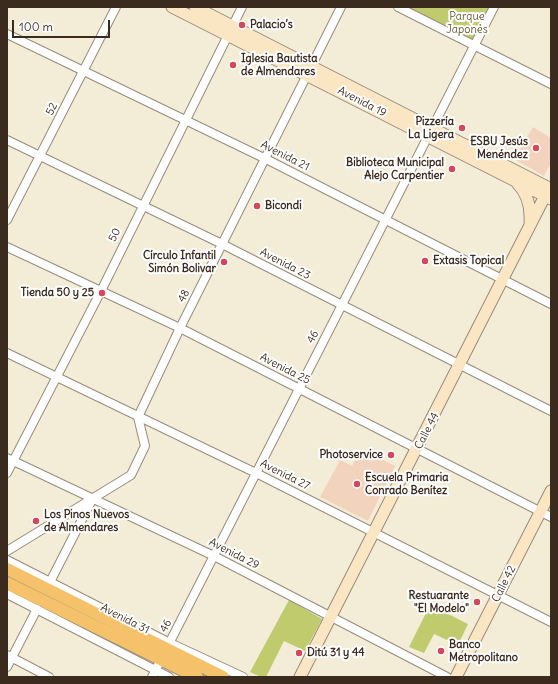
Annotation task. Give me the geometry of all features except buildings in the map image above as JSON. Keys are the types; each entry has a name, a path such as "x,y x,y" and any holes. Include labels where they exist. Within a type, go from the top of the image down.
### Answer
{"main road":[{"name":"Avenida 19","path":"172,7 230,30 549,191"},
{"name":"Avenida 19","path":"195,7 230,30"},
{"name":"Avenida 19","path":"430,132 512,178 549,191"},
{"path":"512,178 527,197 531,210 530,225"},
{"name":"Calle 44","path":"300,677 375,533 530,225 549,191"},
{"name":"Calle 42","path":"456,677 551,491"},
{"name":"Avenida 31","path":"7,569 166,651 197,677"},
{"name":"Avenida 31","path":"7,583 224,677"}],"street":[{"name":"52","path":"7,220 116,7"},
{"name":"50","path":"7,473 10,459 101,291 142,205 242,7"},
{"name":"48","path":"138,417 180,328 341,7"},
{"path":"398,7 551,84"},
{"name":"46","path":"154,674 494,7"},
{"name":"Avenida 21","path":"7,34 266,159 551,304"},
{"name":"Avenida 23","path":"7,140 222,244 551,411"},
{"name":"Avenida 25","path":"7,247 180,328 551,517"},
{"name":"Avenida 27","path":"7,353 256,473 551,622"},
{"path":"7,551 131,476 145,446 138,417"},
{"name":"Avenida 29","path":"10,459 214,556 447,677"},
{"path":"50,582 92,499"},
{"name":"Avenida 31","path":"7,560 50,582 166,651 243,677"},
{"path":"7,594 154,674 169,677"},
{"path":"7,667 9,657 37,609"},
{"path":"9,657 49,677"}],"shaded area":[{"name":"ESBU Jesús Menéndez","path":"533,127 551,138 551,163 544,176 514,159"},
{"name":"Escuela Primaria Conrado Benítez","path":"361,449 395,466 368,521 320,497 340,460 352,466"}],"green space":[{"name":"Parque Japonés","path":"398,7 494,7 474,46"},
{"path":"289,600 322,619 305,651 284,641 266,677 261,677 250,672"},
{"path":"430,605 468,624 458,645 434,634 424,653 409,647"}],"place":[{"name":"Palacio’s","path":"242,25"},
{"name":"Iglesia Bautista de Almendares","path":"233,65"},
{"name":"Pizzería La Ligera","path":"462,128"},
{"name":"ESBU Jesús Menéndez","path":"536,148"},
{"name":"Biblioteca Municipal Alejo Carpentier","path":"452,169"},
{"name":"Bicondi","path":"257,206"},
{"name":"Extasis Topical","path":"425,261"},
{"name":"Círculo Infantil Simón Bolivar","path":"224,262"},
{"name":"Tienda 50 y 25","path":"102,293"},
{"name":"Photoservice","path":"391,455"},
{"name":"Escuela Primaria Conrado Benítez","path":"357,484"},
{"name":"Los Pinos Nuevos de Almendares","path":"36,521"},
{"name":"Restuarante \"El Modelo\"","path":"477,602"},
{"name":"Banco Metropolitano","path":"441,651"},
{"name":"Ditú 31 y 44","path":"299,653"}]}
